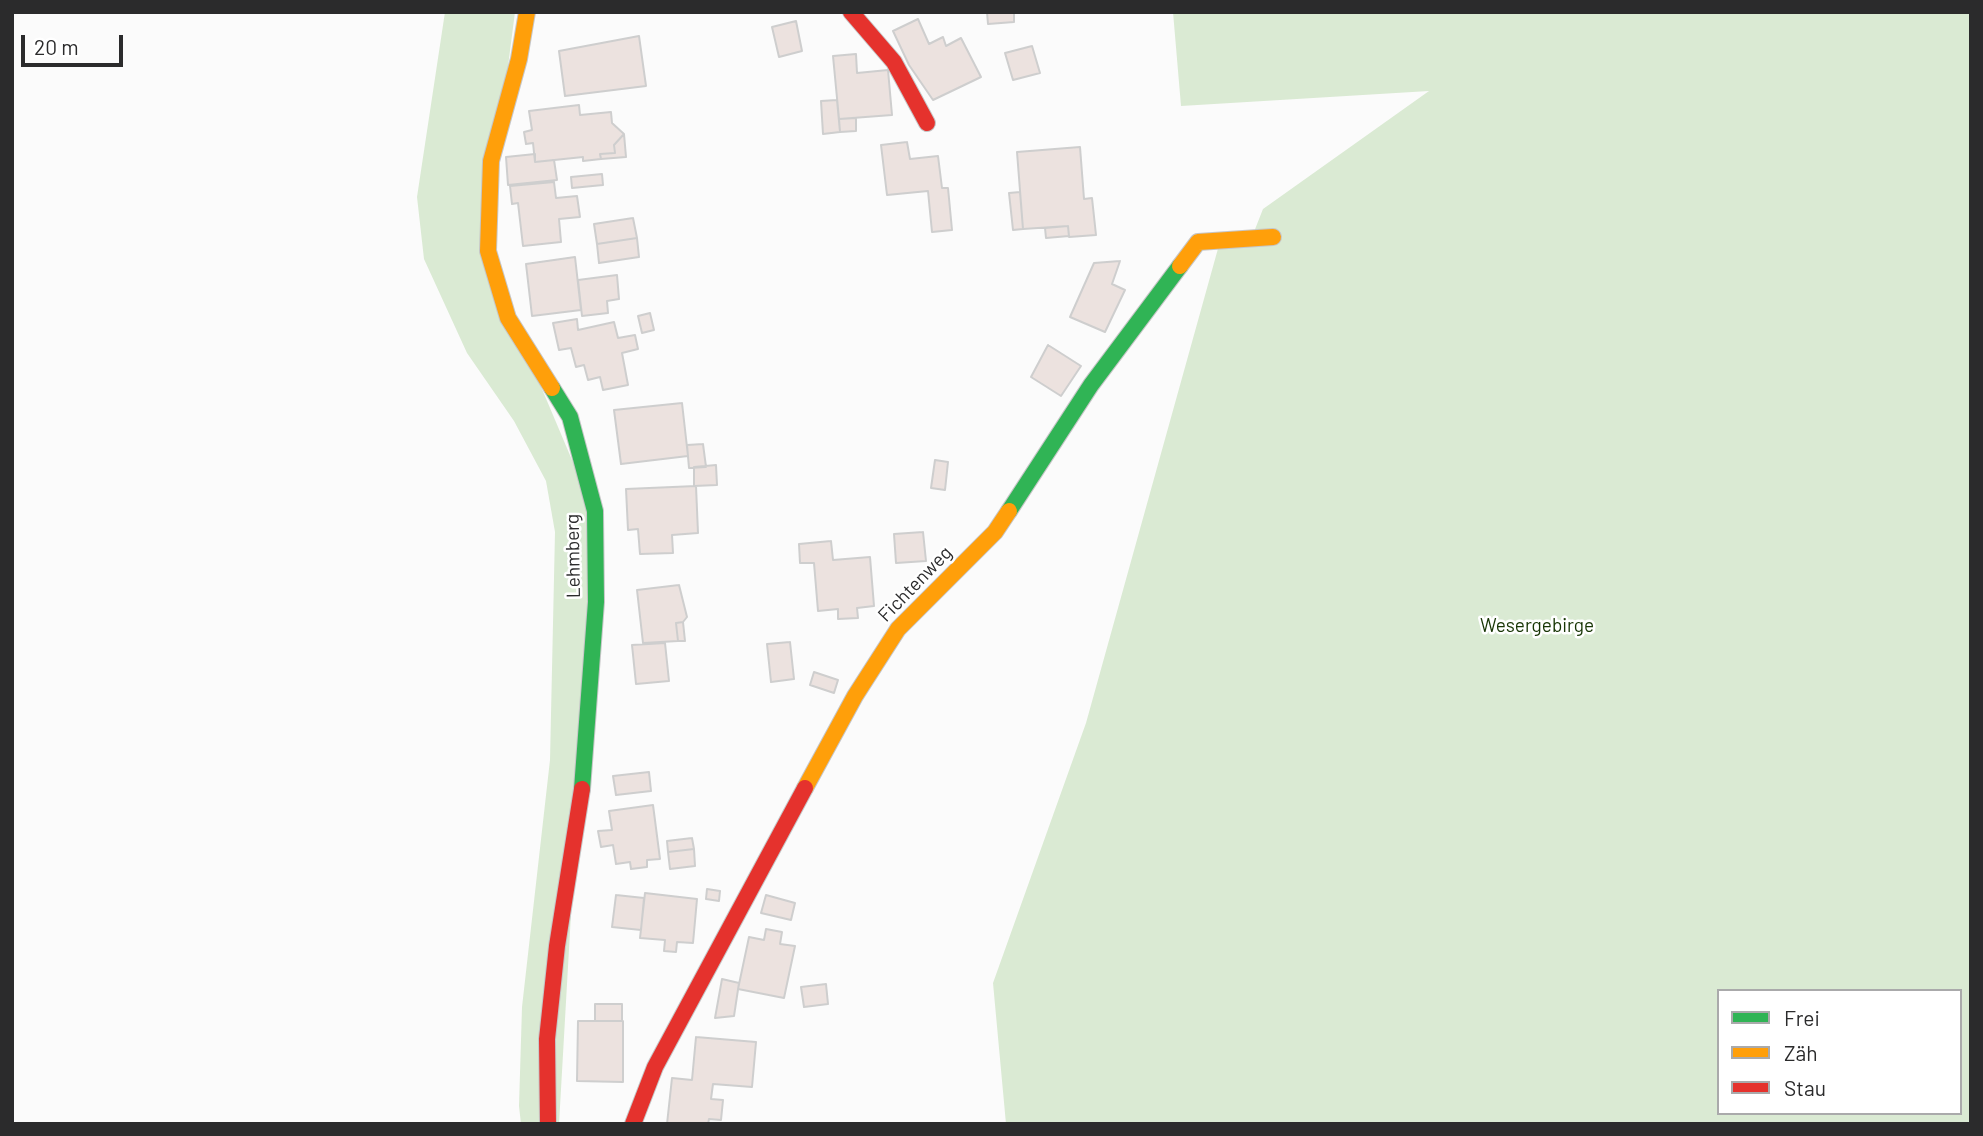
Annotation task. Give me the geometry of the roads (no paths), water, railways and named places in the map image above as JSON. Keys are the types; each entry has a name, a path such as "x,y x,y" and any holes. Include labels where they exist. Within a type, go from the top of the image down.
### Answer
{"street":[{"name":"Lehmberg","path":"527,12 519,59 491,161 488,251 508,318 570,417 595,511 596,601 586,766 557,946 547,1039 548,1124"},
{"path":"851,12 894,62 927,123"},
{"name":"Fichtenweg","path":"634,1124 655,1067 855,696 898,629 995,532 1091,385 1198,243 1273,237"}],"park label":[{"name":"Wesergebirge","path":"1537,626"}]}
